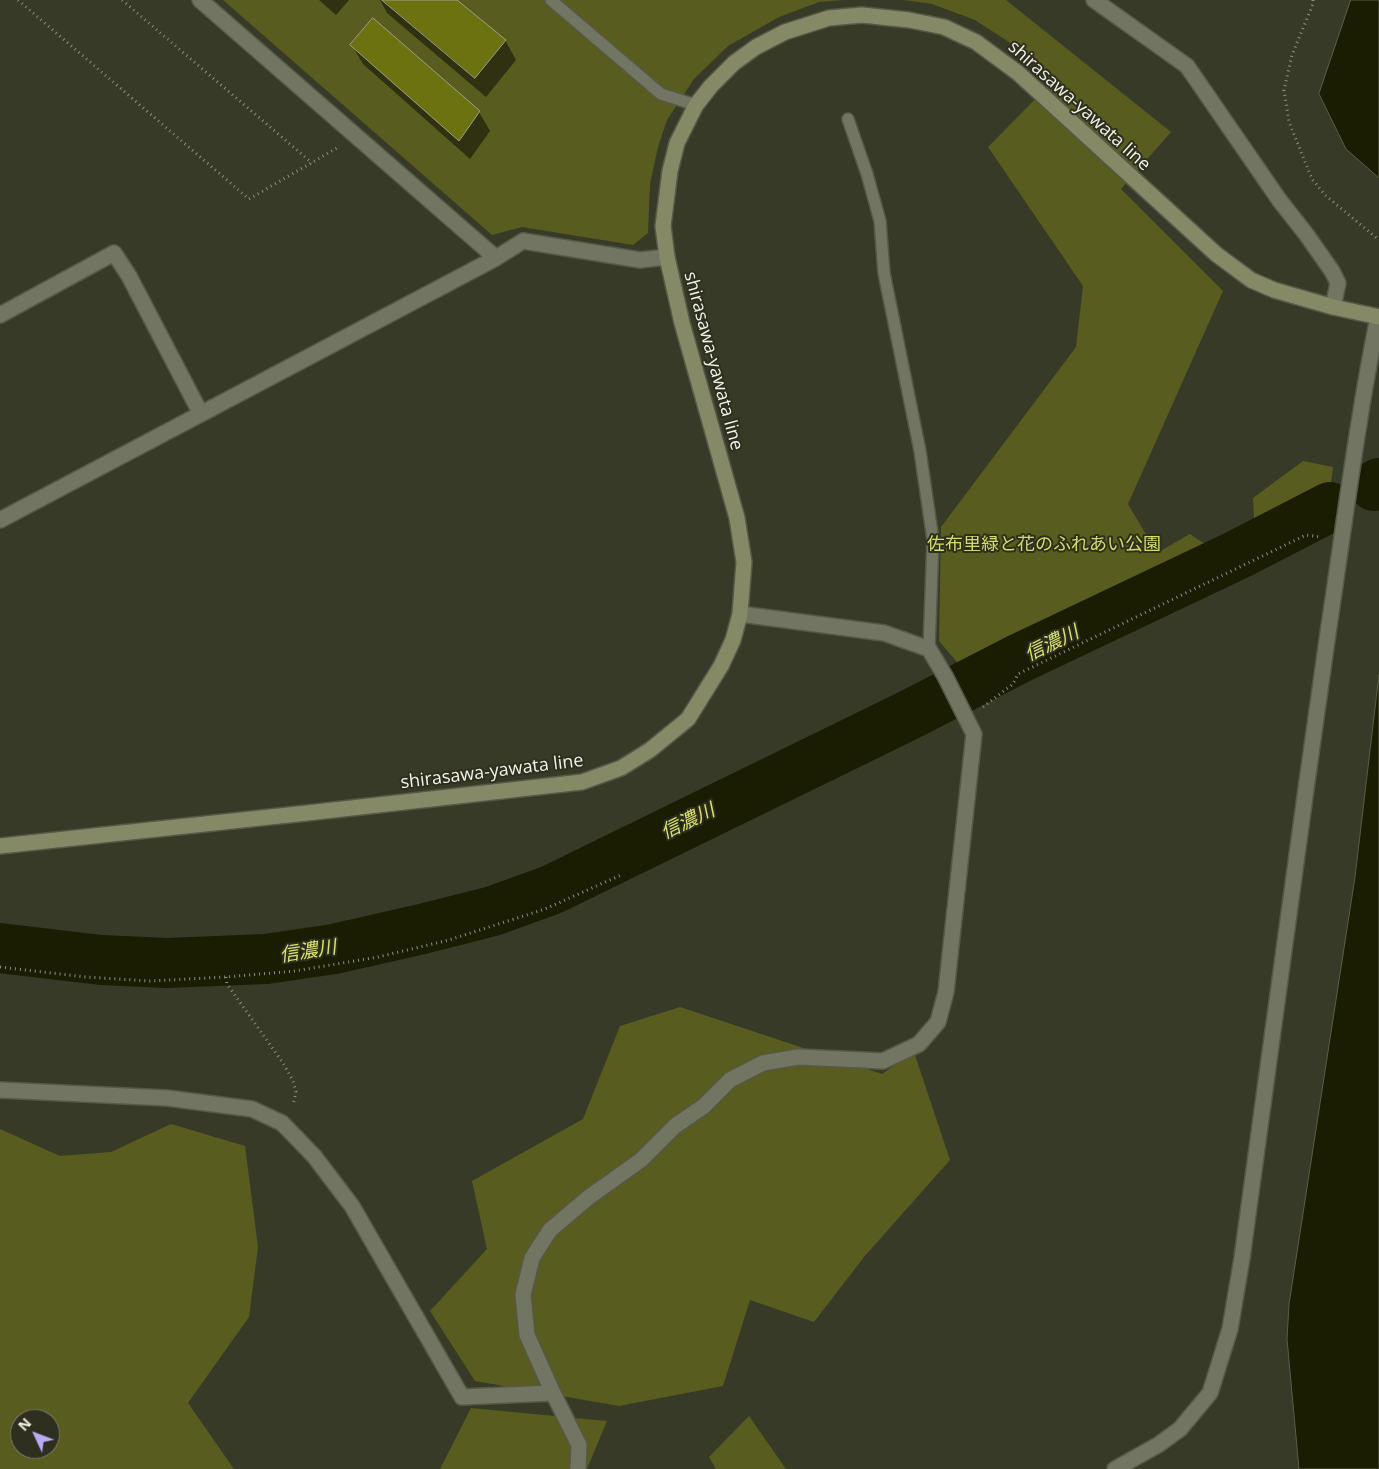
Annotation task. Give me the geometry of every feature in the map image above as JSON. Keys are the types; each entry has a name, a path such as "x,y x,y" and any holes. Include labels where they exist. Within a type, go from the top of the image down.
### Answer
{"main road":[{"name":"shirasawa-yawata line","path":"0,846 582,782 621,768 650,750 688,719 721,666 733,640 740,614 744,562 737,518 682,323 666,257 663,226 670,171 677,143 696,105 734,63 756,47 785,32 830,18 862,15 909,20 944,27 976,42 1018,73 1216,254 1251,280 1274,290 1333,307 1378,317"}],"street":[{"path":"200,0 496,258"},
{"path":"1094,0 1187,66 1280,201 1332,271 1338,284 1333,307"},
{"path":"0,520 523,242 640,260 666,257"},
{"path":"0,315 114,253 129,276 201,414"},
{"path":"1115,1469 1158,1445 1180,1429 1210,1393 1230,1329 1242,1258 1318,701 1365,379 1378,317"},
{"path":"578,1469 579,1445 527,1335 523,1295 532,1258 550,1230 589,1197 641,1160 675,1126 704,1106 730,1080 763,1063 798,1057 883,1061 919,1044 938,1022 946,992 974,734 945,676 928,649 884,633 740,614"},
{"path":"0,1090 167,1098 252,1109 282,1123 314,1156 352,1206 462,1397 553,1393"}],"lane":[{"path":"551,0 661,94 696,105"},
{"path":"848,119 868,174 880,221 884,273 920,451 933,540 928,649"}],"path":[{"path":"18,0 249,199 357,137"},
{"path":"122,0 312,163"},
{"path":"1313,0 1292,55 1284,90 1289,122 1312,179 1325,195 1379,240"},
{"path":"963,714 1013,684 1018,674 1306,536 1342,540"},
{"path":"0,966 86,977 149,981 295,972 378,957 449,940 545,909 621,875"},
{"path":"226,977 227,984 283,1063 293,1081 296,1092 294,1104 282,1123"}],"green space":[{"path":"223,0 844,0 819,2 779,17 728,46 694,79 667,120 658,147 650,184 648,233 633,245 522,227 492,235"},
{"name":"佐布里緑と花のふれあい公園","path":"904,0 1006,0 1171,132 1121,189 1223,291 1128,504 1157,553 1190,534 1222,556 1255,537 1253,498 1303,461 1333,467 1326,523 1142,608 968,675 939,641 941,527 1076,347 1083,286 988,147 1052,82 1018,48 975,20 932,4"},
{"path":"680,1007 882,1074 914,1052 950,1160 864,1257 814,1322 750,1300 723,1386 619,1406 475,1381 430,1311 487,1249 472,1181 583,1119 620,1026"},
{"path":"171,1124 245,1146 258,1247 249,1317 188,1403 234,1469 0,1469 0,1129 60,1156 111,1152"},
{"path":"471,1408 607,1421 587,1469 440,1469"},
{"path":"749,1416 786,1469 716,1469 709,1457"}],"shaded area":[{"path":"1351,0 1379,0 1379,178 1346,149 1319,94"},
{"path":"1379,675 1379,1469 1299,1469 1287,1339 1289,1304 1355,877"}],"building":[{"path":"382,0 457,0 506,40 475,78"},
{"path":"373,18 480,111 459,141 350,45"}],"waterway":[{"name":"信濃川","path":"1374,486 1379,483"},
{"name":"信濃川","path":"0,948 101,960 167,963 266,959 334,949 493,911 551,890 909,715 1020,658 1237,555 1330,507"}]}
